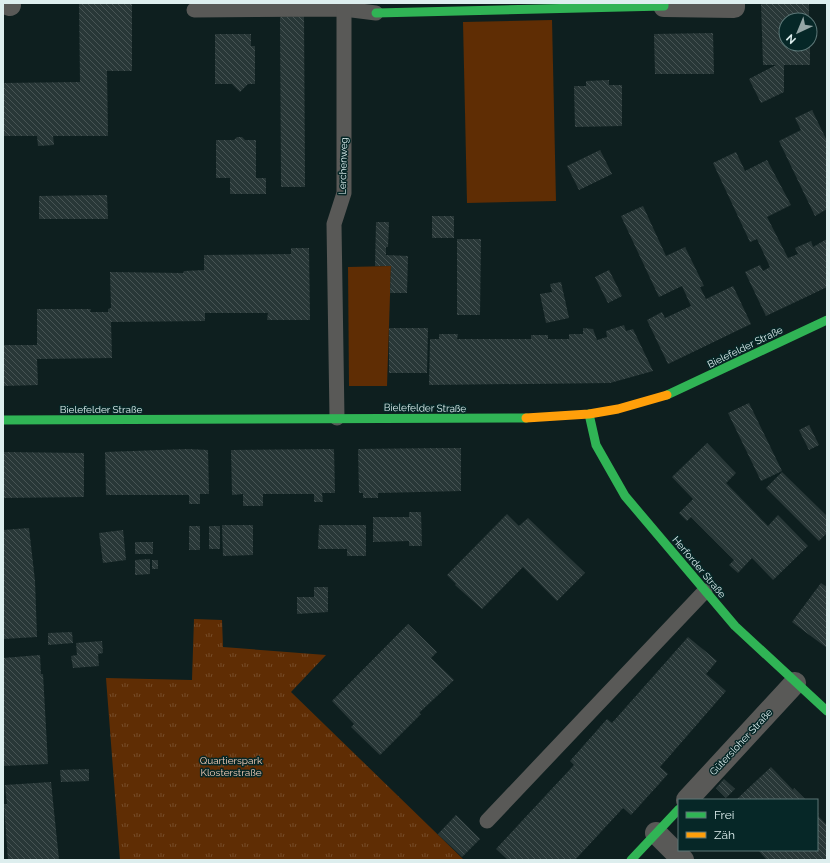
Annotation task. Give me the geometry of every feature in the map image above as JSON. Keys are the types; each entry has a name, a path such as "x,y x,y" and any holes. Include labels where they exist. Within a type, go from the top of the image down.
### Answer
{"street":[{"path":"376,13 664,4 734,7 734,3"},
{"name":"Bielefelder Straße","path":"3,420 337,418 501,419 589,414 618,409 675,393 827,320"},
{"name":"Herforder Straße","path":"589,414 596,445 625,496 735,626 796,684 827,710"},
{"name":"Gütersloher Straße","path":"688,799 796,684"},
{"path":"631,860 678,809"},
{"path":"656,833 683,860"}],"lane":[{"path":"194,10 344,9 376,13"},
{"name":"Lerchenweg","path":"337,418 334,224 344,193 344,9"},
{"path":"487,821 705,591"}],"green space":[{"path":"552,20 556,201 467,203 463,22"},
{"path":"391,266 387,386 349,386 348,267"},
{"name":"Quartierspark Klosterstraße","path":"194,619 222,620 223,647 326,655 291,692 464,860 120,860 106,678 192,680"}],"building":[{"path":"79,3 132,3 132,71 107,71 108,136 53,136 54,145 38,146 37,136 3,136 3,83 80,82"},
{"path":"761,3 809,3 809,12 778,12 778,52 810,52 810,65 784,65 784,92 761,103 749,79 776,65 763,65"},
{"path":"304,16 305,187 281,187 280,17"},
{"path":"713,33 714,74 655,74 654,34"},
{"path":"215,34 251,34 251,46 255,46 255,84 248,84 240,92 232,84 215,84"},
{"path":"609,80 609,85 622,85 622,126 575,127 574,86 586,86 586,81"},
{"path":"812,110 827,141 827,209 815,216 779,141 801,130 795,118"},
{"path":"237,137 242,137 245,140 256,140 256,178 266,178 266,194 230,194 230,178 216,178 216,140 234,140"},
{"path":"600,150 612,174 579,190 567,166"},
{"path":"736,152 745,171 767,160 791,205 767,217 788,258 798,254 795,248 811,241 813,247 827,239 827,287 766,316 745,272 760,265 763,271 770,267 757,239 750,242 713,163"},
{"path":"107,195 108,219 39,219 39,196"},
{"path":"643,206 666,256 685,247 704,286 700,287 706,299 733,286 751,324 668,364 647,320 662,312 665,318 691,306 682,286 659,297 621,216"},
{"path":"432,216 454,216 454,238 432,238"},
{"path":"376,222 389,222 388,247 386,247 386,255 408,256 407,293 390,293 391,266 375,266"},
{"path":"457,239 481,239 480,315 457,315"},
{"path":"291,248 309,248 310,320 267,320 268,313 205,313 205,321 111,322 112,358 37,359 38,385 3,386 3,345 37,345 37,309 91,309 90,312 108,312 108,309 111,308 110,272 183,273 184,271 204,270 204,255 291,254"},
{"path":"609,270 622,296 608,303 595,277"},
{"path":"561,282 569,318 546,323 540,294 552,292 550,284"},
{"path":"624,325 626,331 633,329 653,371 610,383 429,385 430,339 439,339 439,334 458,334 457,339 531,339 531,335 548,335 548,339 569,339 569,334 583,334 583,328 593,329 597,340 607,337 606,331"},
{"path":"389,328 428,328 427,373 389,373"},
{"path":"749,403 782,471 761,481 728,413"},
{"path":"809,425 819,445 809,450 799,430"},
{"path":"707,443 736,473 726,483 768,526 778,515 808,546 773,580 752,558 738,573 729,565 734,560 691,517 687,521 679,513 693,499 672,477"},
{"path":"461,448 461,491 378,493 378,498 363,498 363,493 359,493 358,449"},
{"path":"188,449 208,450 209,494 200,494 200,504 189,504 189,495 106,495 105,452"},
{"path":"334,449 335,493 322,493 323,502 314,502 314,494 263,494 263,506 243,506 243,494 232,495 231,450"},
{"path":"3,452 84,453 84,497 3,498"},
{"path":"782,472 827,516 827,533 819,541 766,488"},
{"path":"409,512 421,512 422,546 409,546 409,541 373,542 373,517 409,517"},
{"path":"507,514 519,526 528,518 585,573 557,601 523,567 482,609 455,585 456,584 447,575"},
{"path":"222,525 253,525 253,555 223,556"},
{"path":"319,525 366,525 366,556 347,556 347,549 318,549"},
{"path":"189,526 200,526 200,550 189,550"},
{"path":"209,526 220,526 220,549 209,549"},
{"path":"29,528 35,581 37,637 3,639 3,530"},
{"path":"123,530 126,560 103,563 99,533"},
{"path":"135,542 153,542 153,554 135,554"},
{"path":"150,559 150,574 135,575 135,560"},
{"path":"152,560 158,560 158,569 152,569"},
{"path":"821,583 827,587 827,648 792,622"},
{"path":"314,587 328,587 328,612 297,614 297,597 314,597"},
{"path":"408,624 437,652 431,658 454,680 419,713 421,714 380,755 351,727 354,724 332,701"},
{"path":"72,632 73,643 48,645 48,633"},
{"path":"688,637 717,661 706,674 726,691 660,767 668,774 631,815 623,808 575,860 508,860 496,849 574,765 570,761 607,719 612,723"},
{"path":"102,641 103,653 98,654 99,666 73,668 71,656 77,655 76,643"},
{"path":"40,655 41,674 43,674 48,764 3,766 3,658"},
{"path":"771,767 793,790 794,788 805,799 737,799"},
{"path":"89,769 89,781 61,782 60,770"},
{"path":"724,779 735,789 726,798 716,788"},
{"path":"51,782 59,860 8,860 4,804 7,804 5,785"},
{"path":"456,815 480,839 462,857 438,834"},
{"path":"818,816 827,825 827,860 767,860 759,851 818,851"}],"traffic: fast":[{"path":"376,13 664,6 664,3"},
{"path":"667,395 827,320"},
{"path":"589,414 596,445 625,496 735,626 827,711"},
{"path":"3,420 526,418"},
{"path":"631,860 678,810"}],"traffic: slow":[{"path":"526,418 589,414 618,409 667,395"}]}
